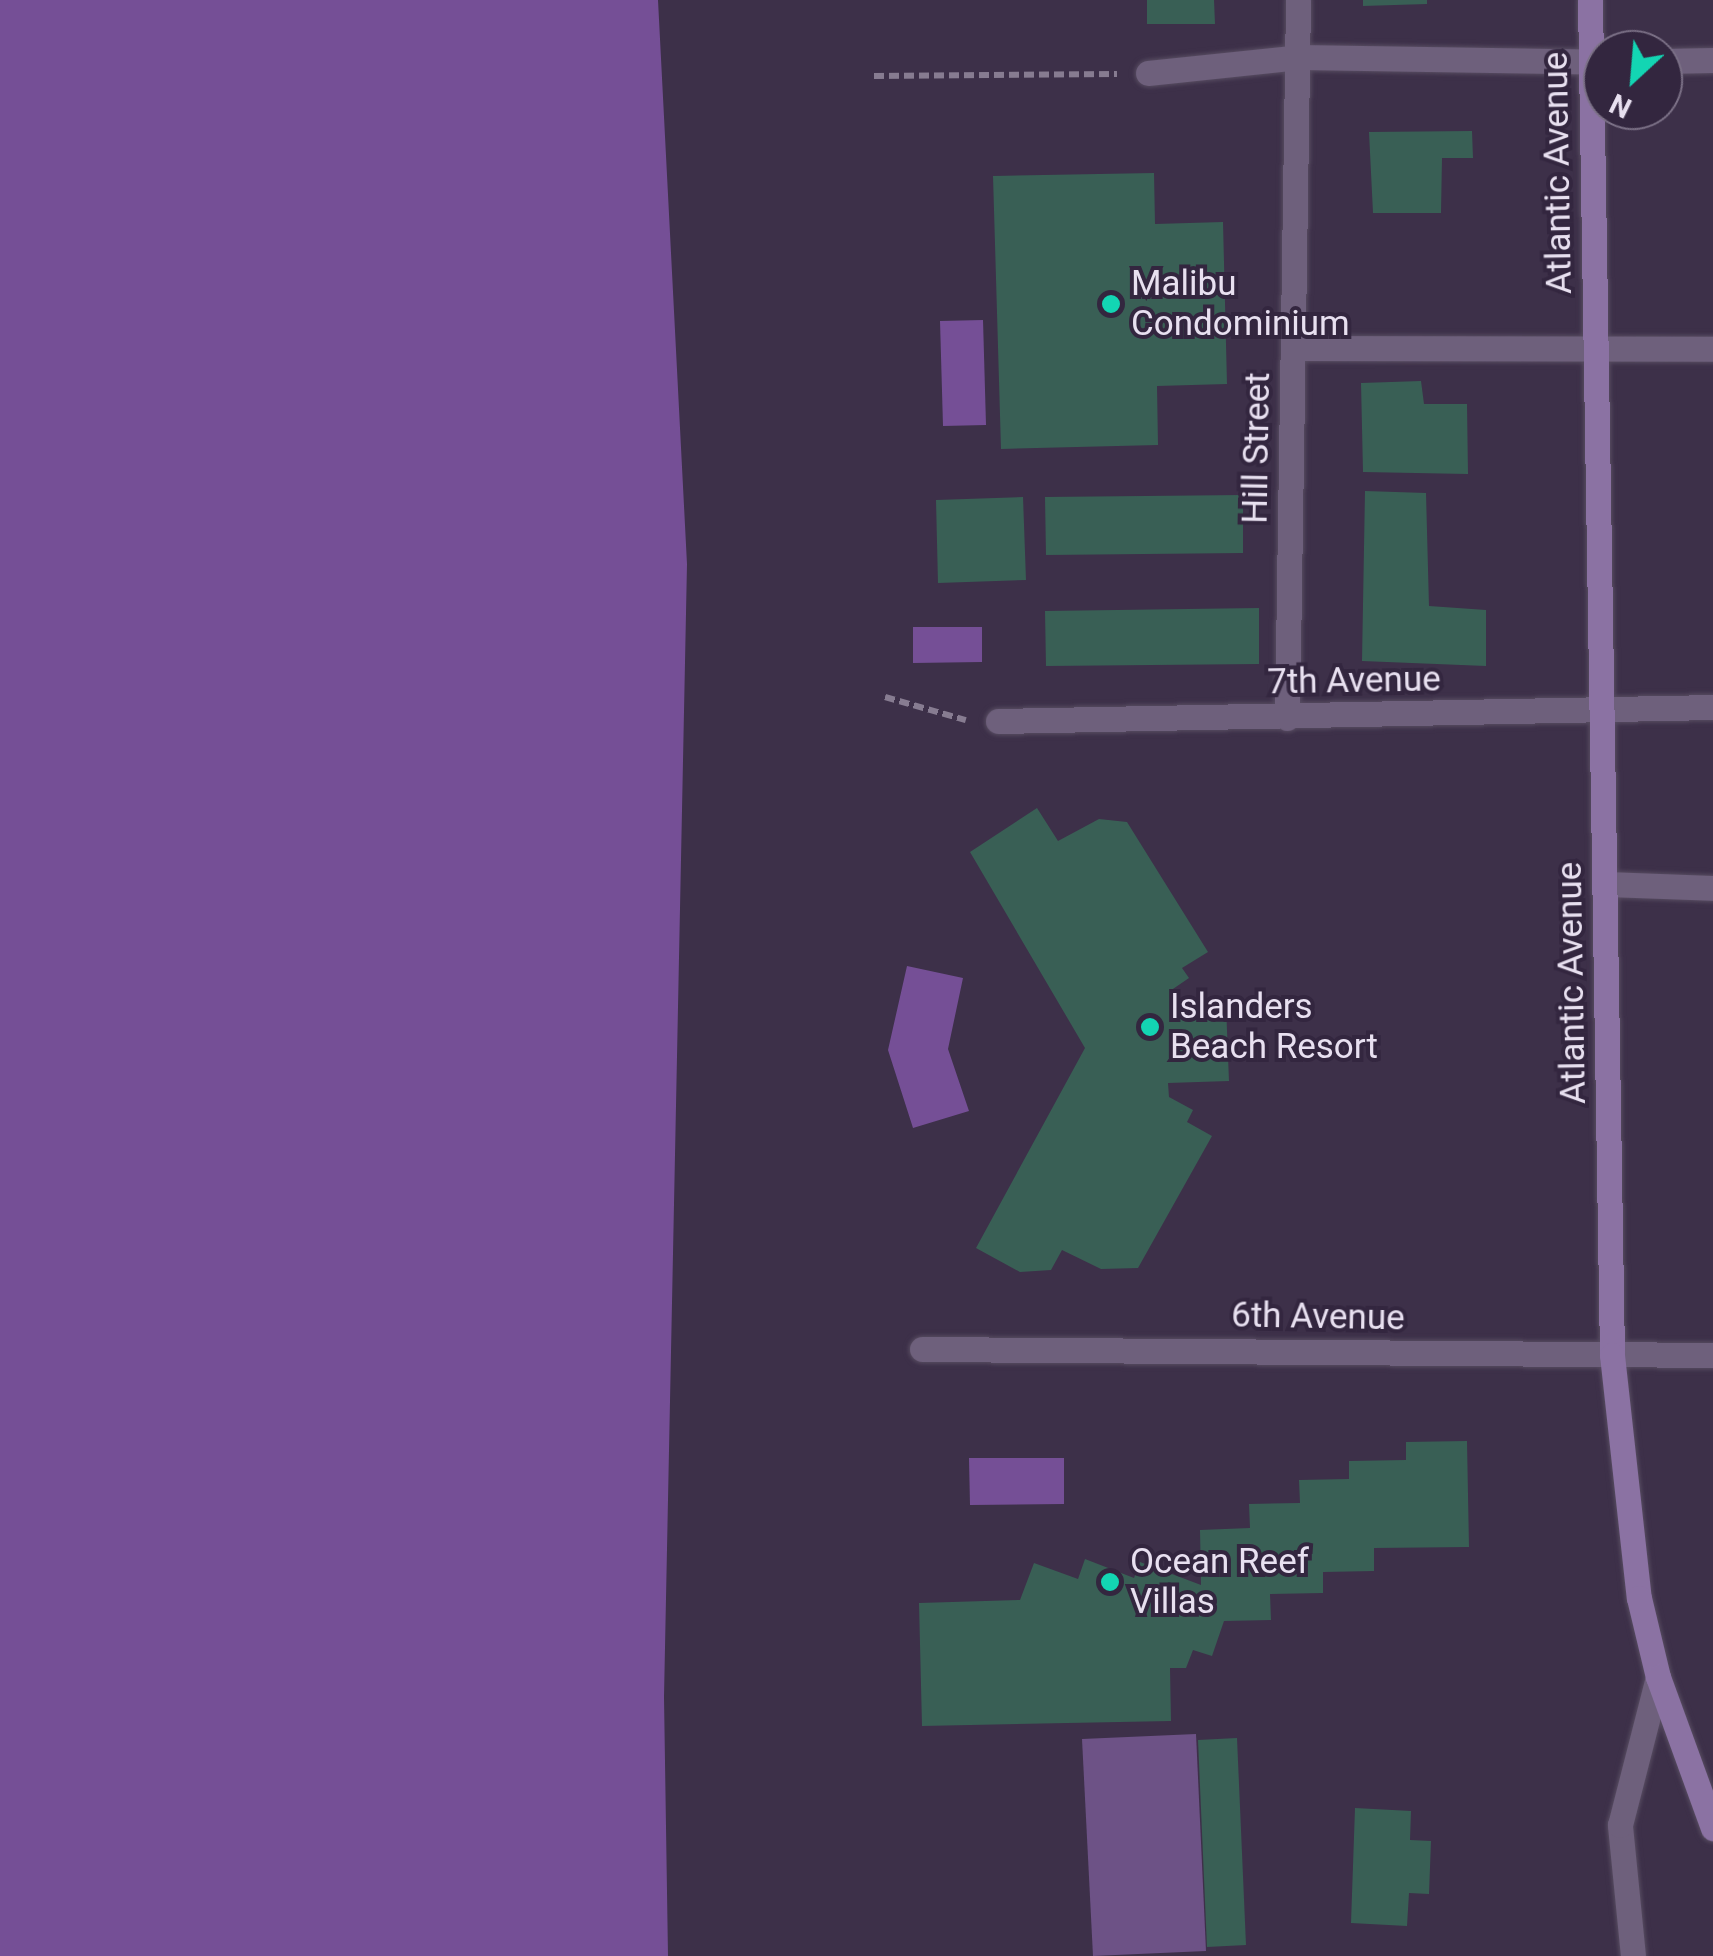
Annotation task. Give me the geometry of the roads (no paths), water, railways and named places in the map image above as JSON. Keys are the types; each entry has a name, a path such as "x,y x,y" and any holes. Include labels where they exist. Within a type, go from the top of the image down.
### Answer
{"main road":[{"name":"Atlantic Avenue","path":"1590,0 1593,30"},
{"name":"Atlantic Avenue","path":"1597,130 1612,1356 1627,1522 1658,1677"},
{"path":"1658,1677 1713,1828"}],"street":[{"name":"Hill Street","path":"1287,718 1298,0"},
{"path":"1148,73 1299,57 1583,62"},
{"path":"1683,61 1713,60"},
{"path":"1294,348 1713,349"},
{"name":"7th Avenue","path":"998,720 1287,718 1713,707"},
{"path":"1606,884 1713,888"},
{"name":"6th Avenue","path":"922,1349 1713,1355"},
{"name":"Atlantic Avenue","path":"1632,1956 1620,1825 1658,1677"}],"place":[{"name":"Malibu Condominium","path":"1111,304"},
{"name":"Islanders Beach Resort","path":"1150,1027"},
{"name":"Ocean Reef Villas","path":"1110,1582"}]}
